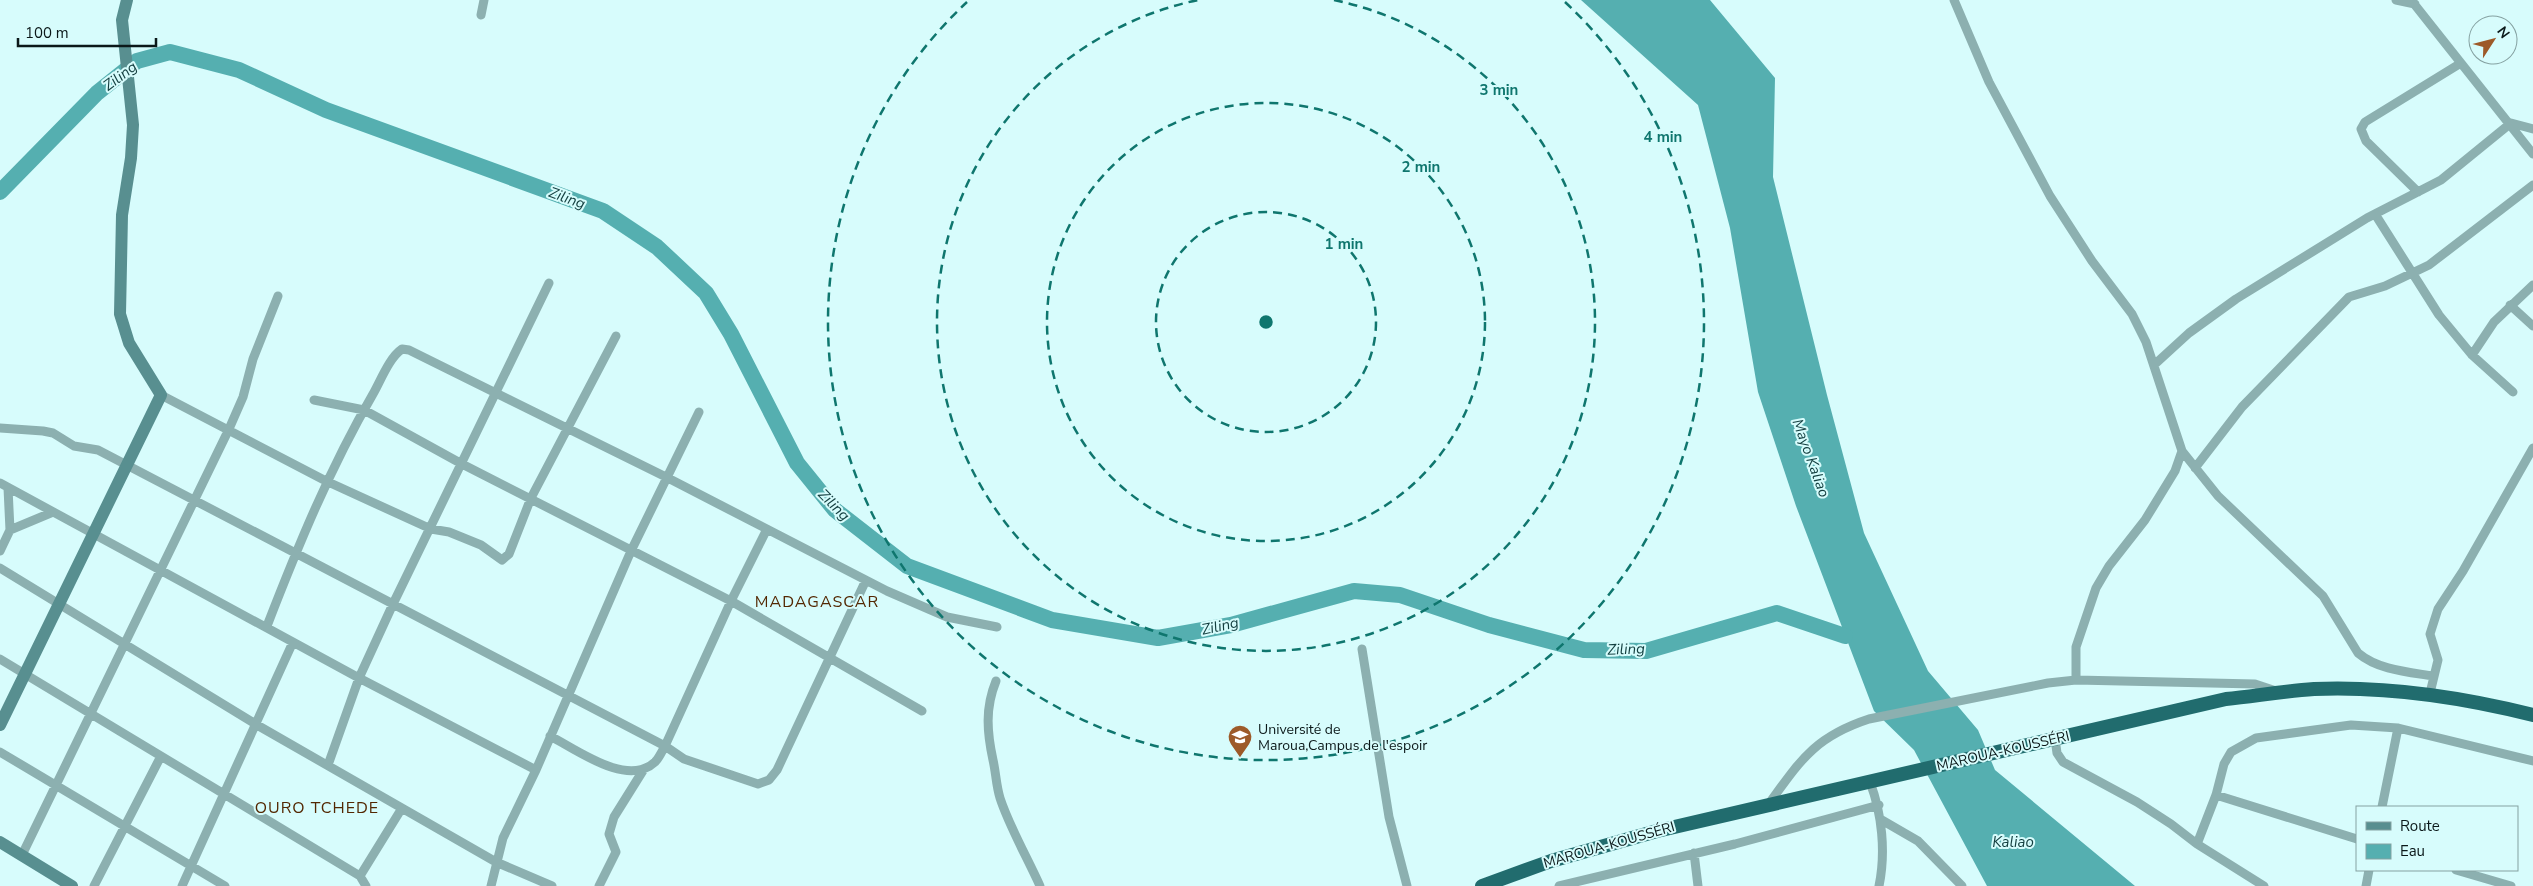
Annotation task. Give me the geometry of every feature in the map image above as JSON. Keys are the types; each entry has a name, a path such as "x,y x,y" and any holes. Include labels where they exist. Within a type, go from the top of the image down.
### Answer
{"highway":[{"name":"MAROUA-KOUSSÉRI","path":"1482,886 1551,861 1657,831 2226,699 2312,689 2372,689 2430,694 2533,715"}],"main road":[{"path":"0,725 58,604 94,536 161,395 129,342 120,314 122,215 131,158 133,125 122,20 127,0"},
{"path":"0,842 72,886"}],"street":[{"path":"482,15 484,0"},
{"path":"1954,0 1989,82 2050,196 2092,261 2132,314 2154,365 2182,452 2218,496 2324,596 2358,653 2363,658 2390,669 2433,676"},
{"path":"2396,0 2413,2 2533,154"},
{"path":"2418,192 2366,141 2361,129 2365,122 2461,63"},
{"path":"2154,365 2189,333 2236,299 2375,214 2441,180 2510,123"},
{"path":"2510,123 2533,129"},
{"path":"2195,468 2242,407 2335,309 2349,297 2385,286 2429,265 2533,185"},
{"path":"2375,214 2414,272 2439,315 2472,355 2513,392"},
{"path":"328,765 359,678 392,604 462,464 494,392 549,283"},
{"path":"2472,355 2494,322 2533,285"},
{"path":"22,855 229,429 243,397 253,359 278,296"},
{"path":"2510,305 2533,326"},
{"path":"161,395 326,481 430,529 449,532 481,545 502,560 509,554 531,498 616,336"},
{"path":"267,626 295,552 326,481 364,410 397,353 402,349 409,350 666,477 866,580 947,617 996,627"},
{"path":"314,400 364,410 462,464 731,601 922,712"},
{"path":"491,886 503,838 570,695 631,551 699,412"},
{"path":"0,428 53,433 74,446 98,450 196,499 392,604 570,695 665,746 684,759 758,784 769,780 777,770 866,580"},
{"path":"2430,694 2438,660 2430,634 2438,608 2462,571 2533,448"},
{"path":"2076,680 2076,647 2096,588 2109,566 2145,520 2175,472 2182,452"},
{"path":"4,485 94,536 267,626 359,678 536,770"},
{"path":"0,551 10,530 4,485"},
{"path":"10,530 53,512"},
{"path":"599,886 616,852 609,834 614,817 644,769 655,762 665,746 731,601 767,529"},
{"path":"0,568 257,725 496,862 552,886"},
{"path":"182,886 226,795 293,642"},
{"path":"1362,649 1389,817 1407,886"},
{"path":"0,659 360,876 366,886"},
{"path":"1767,806 1801,760 1820,743 1842,728 1869,719 2048,683 2076,680 2255,684 2273,688 2281,693"},
{"path":"996,681 987,712 989,746 994,772 1005,810 1040,886"},
{"path":"2197,844 2216,795 2224,764 2231,752 2256,738 2350,725 2398,728 2533,761"},
{"path":"2382,806 2398,728"},
{"path":"550,736 610,768 644,769"},
{"path":"2055,739 2057,754 2064,762 2137,802 2197,844 2264,886"},
{"path":"0,752 225,886"},
{"path":"94,886 161,756"},
{"path":"1870,782 1879,805 1882,836 1878,886"},
{"path":"2216,795 2356,838"},
{"path":"1566,885 1879,805"},
{"path":"360,876 402,808"},
{"path":"1880,819 1918,841 1962,886"},
{"path":"1694,853 1698,886"},
{"path":"2366,886 2369,871"},
{"path":"2459,871 2511,886"}],"water":[{"name":"Kaliao","path":"1581,0 1710,0 1775,78 1773,177 1827,395 1864,533 1928,671 1978,730 1995,770 2135,886 1987,886 1914,750 1874,711 1796,506 1758,392 1730,228 1698,105"}],"waterway":[{"name":"Ziling","path":"0,192 97,93 137,61 170,52 239,70 326,110 603,211 657,247 706,293 731,334 797,463 835,510 907,566 1052,620 1158,638 1231,625 1354,591 1400,595 1489,625 1584,650 1646,651 1777,613 1845,636"}],"place":[{"name":"Université de Maroua,Campus de l'espoir","path":"1240,758"}],"district":[{"name":"MADAGASCAR","path":"817,602"},
{"name":"OURO TCHEDE","path":"317,808"}],"water label":[{"name":"Mayo Kaliao","path":"1811,458"}]}
